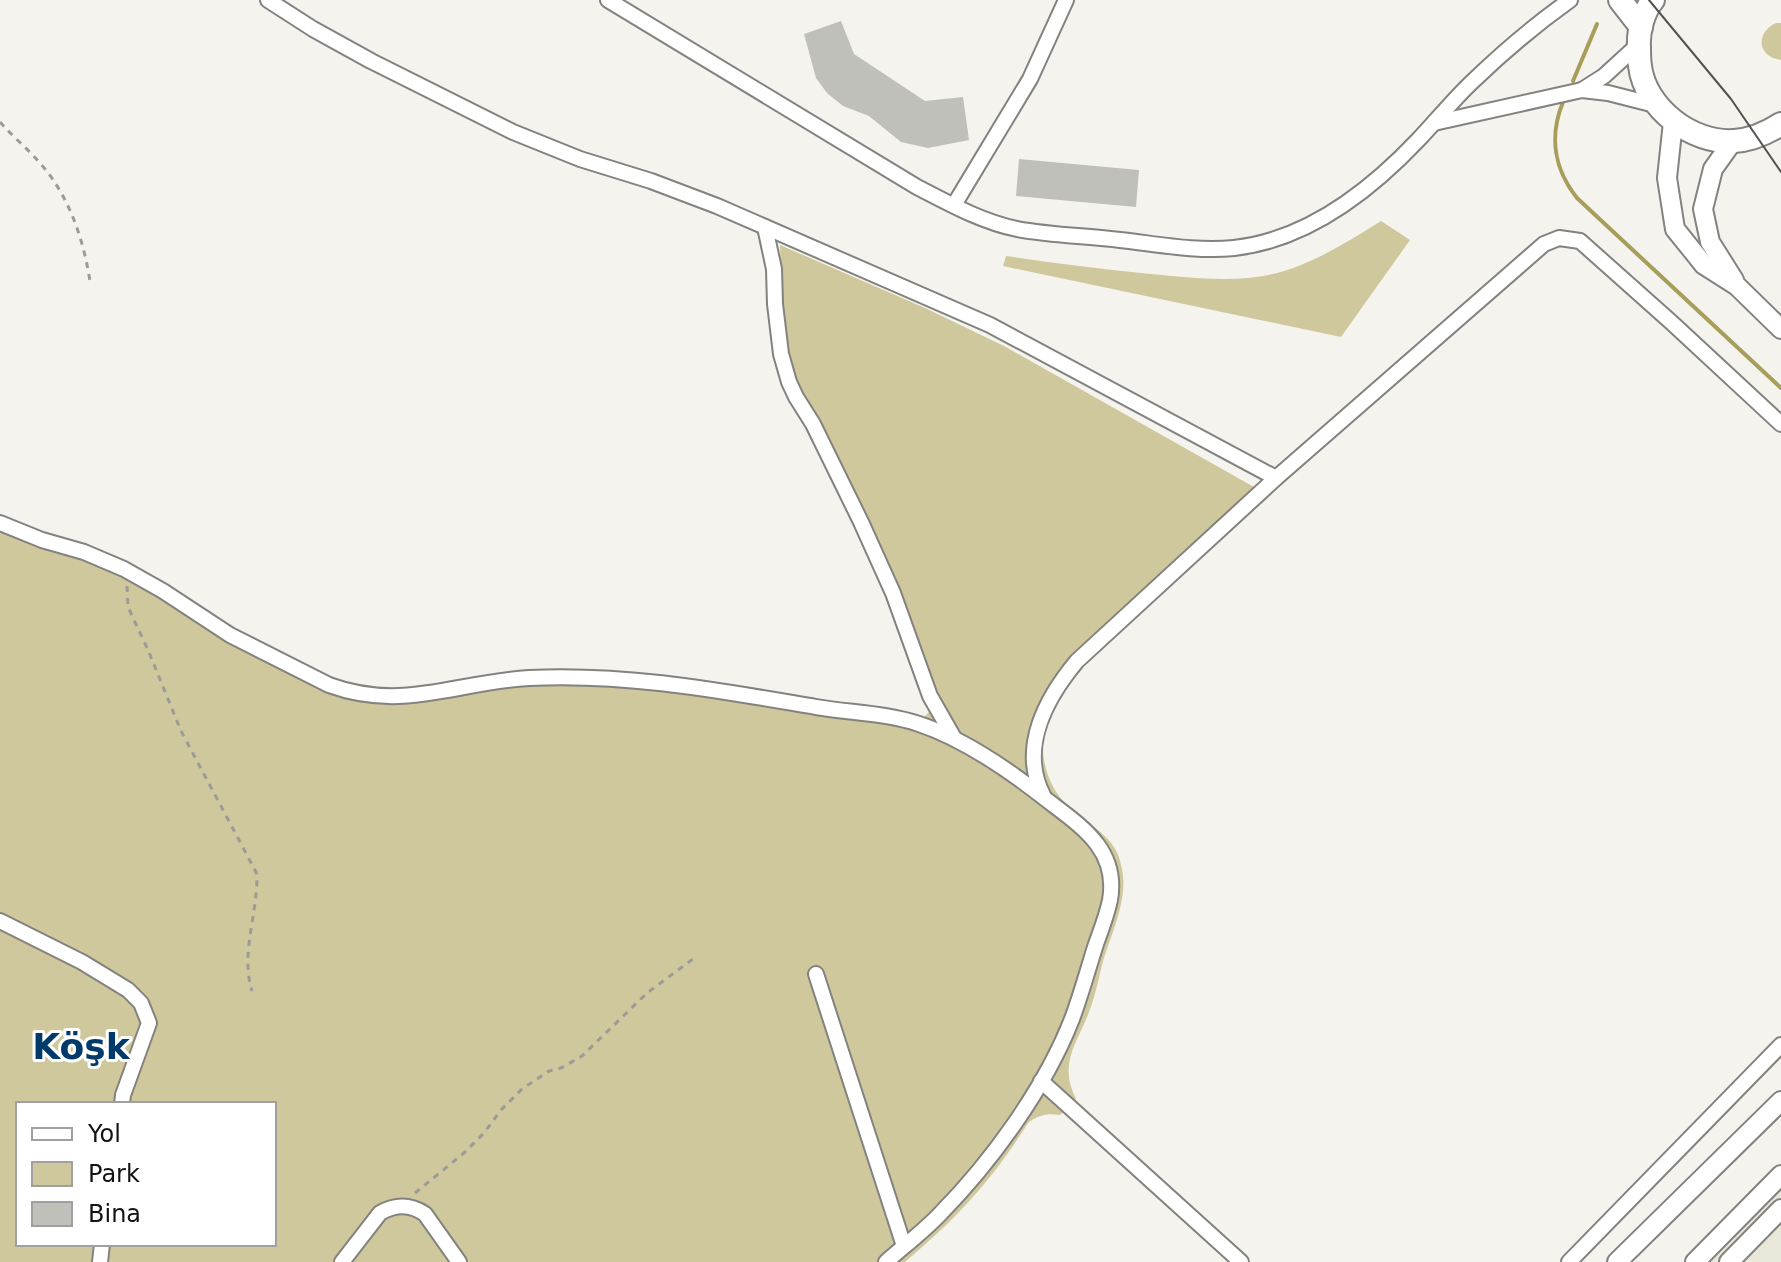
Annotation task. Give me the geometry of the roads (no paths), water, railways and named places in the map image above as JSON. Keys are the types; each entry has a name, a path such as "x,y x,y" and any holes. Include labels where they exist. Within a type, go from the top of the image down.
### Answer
{"main road":[{"path":"1620,0 1640,36"},
{"path":"1653,0 1648,6 1640,36 1640,69 1652,98 1666,114 1702,137 1733,141 1766,134 1781,124"}],"street":[{"path":"268,0 371,61 513,132 580,159 686,194 990,325 1276,478"},
{"path":"608,0 917,187 954,205 1017,229 1198,248 1225,248 1270,241 1306,227 1347,201 1385,172 1498,57 1570,0"},
{"path":"954,205 1030,79 1066,0"},
{"path":"1582,90 1604,76 1640,36"},
{"path":"1434,123 1582,90 1608,93 1666,114 1667,178 1675,229 1704,265 1737,286 1781,329"},
{"path":"1733,141 1713,169 1703,209 1710,242 1737,286"},
{"path":"765,227 774,269 779,339 789,382 861,522 893,593 930,696 955,739"},
{"path":"1045,799 1036,777 1034,745 1047,705 1064,677 1092,647 1276,478 1551,240 1580,241 1781,424"},
{"path":"0,523 128,571 256,649 329,685 360,695 413,696 523,678 625,679 842,711 882,714 920,724 955,739 1001,767 1098,843 1111,883 1109,904 1071,1021 1041,1081 984,1165 938,1217 886,1262"},
{"path":"0,921 102,973 141,1003 149,1023 122,1102"},
{"path":"816,974 904,1246"},
{"path":"1569,1262 1781,1045"},
{"path":"1041,1081 1241,1262"},
{"path":"1617,1262 1781,1101"},
{"path":"1695,1262 1781,1175"},
{"path":"342,1262 380,1213 395,1207 411,1207 425,1214 459,1262"},
{"path":"1729,1262 1781,1209"}],"waterway":[{"path":"1573,81 1597,24"},
{"path":"1563,102 1556,127 1556,152 1563,176 1577,198 1781,388"}],"tram line":[{"path":"1649,0 1731,99 1781,172"}],"district":[{"name":"Köşk","path":"81,1046"}]}
